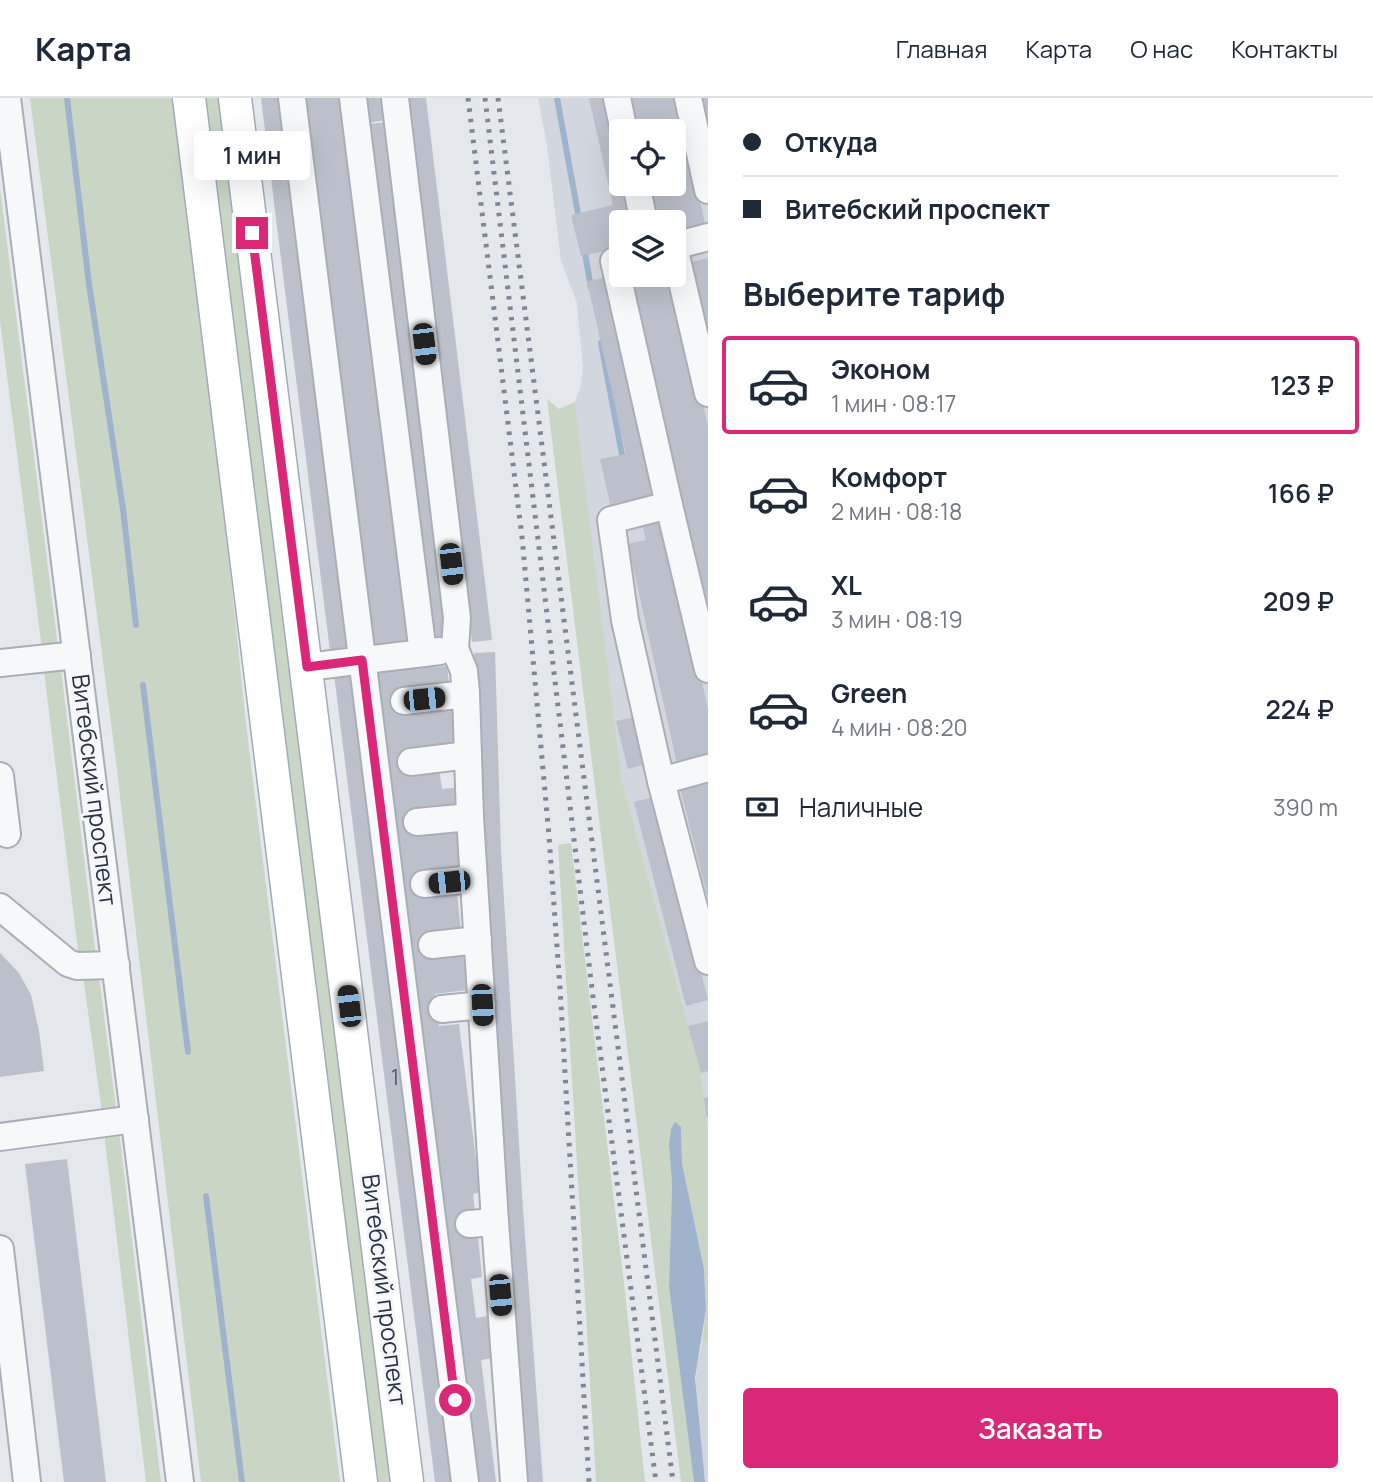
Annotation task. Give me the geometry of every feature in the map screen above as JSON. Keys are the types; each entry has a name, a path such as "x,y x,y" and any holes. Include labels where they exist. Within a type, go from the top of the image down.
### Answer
{"main road":[{"name":"Витебский проспект","path":"189,98 361,1482"},
{"name":"Витебский проспект","path":"235,98 407,1482"}],"street":[{"path":"292,98 465,1482"},
{"path":"353,98 423,653"},
{"path":"395,98 457,618 455,649 464,671 466,694 470,817 495,1222 489,1296 514,1482"},
{"path":"617,98 621,119"},
{"path":"688,98 708,190"},
{"name":"Витебский проспект","path":"5,105 180,1482"},
{"path":"686,243 708,237"},
{"path":"620,287 708,669"},
{"path":"683,287 708,393"},
{"path":"669,505 611,520 625,620 661,781 708,961"},
{"path":"307,667 455,649"},
{"path":"0,663 77,655"},
{"path":"404,701 466,694"},
{"path":"411,762 468,755"},
{"path":"661,781 708,768"},
{"path":"0,776 7,834"},
{"path":"417,822 470,817"},
{"path":"424,884 474,879"},
{"path":"0,907 68,963 77,966 116,965"},
{"path":"432,945 478,940"},
{"path":"442,1009 482,1005"},
{"path":"0,1137 135,1119"},
{"path":"469,1224 495,1222"},
{"path":"0,1249 27,1482"}],"shaded area":[{"path":"538,98 708,98 708,1131 701,1073 622,781 575,402 583,368 577,303 561,261 547,145"},
{"path":"702,1342 708,1343 708,1482 705,1482 695,1392"}],"green space":[{"path":"30,98 177,98 193,211 246,724 340,1482 201,1482 115,754"},
{"path":"206,98 218,98 390,1482 378,1482"},
{"path":"0,188 58,647 42,649 0,321"},
{"path":"547,399 559,409 575,402 622,781 701,1073 708,1131 708,1343 702,1342 706,1309 704,1269 682,1163 681,1128 675,1123 671,1129 669,1144 672,1185 669,1287 694,1482 681,1482"},
{"path":"61,669 96,957 79,958 44,671"},
{"path":"571,843 645,1482 596,1482 558,845"},
{"path":"83,976 99,976 116,1109 102,1112"},
{"path":"119,1131 161,1482 146,1482 104,1132"}],"water":[{"path":"675,1122 681,1127 682,1163 704,1269 706,1309 695,1378 705,1482 694,1482 669,1287 672,1185 669,1144"}],"building":[{"path":"261,98 282,98 351,648 330,651"},
{"path":"303,98 344,98 412,641 372,646"},
{"path":"364,98 385,98 387,120 367,123"},
{"path":"405,98 426,98 492,640 472,642"},
{"path":"589,98 610,98 614,119 609,119 609,187"},
{"path":"632,98 679,98 683,119 636,119"},
{"path":"700,98 708,98 708,133"},
{"path":"387,122 448,636 430,637 369,124"},
{"path":"686,132 706,229 686,233 686,210 655,210 653,196 686,196"},
{"path":"611,196 632,196 634,210 609,210 609,250 581,256 571,215 613,205"},
{"path":"708,258 708,328 707,328 692,262"},
{"path":"608,277 659,497 611,508 600,459 626,454 587,281"},
{"path":"629,287 676,287 708,426 708,619"},
{"path":"666,520 708,709 708,757 677,764 628,544 646,540 642,525"},
{"path":"495,652 501,851 543,1482 523,1482 481,849 474,653"},
{"path":"434,657 435,667 447,666 449,684 397,690 400,715 452,709 456,745 405,751 408,775 439,770 442,789 454,788 457,805 412,811 416,835 457,830 462,868 457,893 467,990 435,994 439,1026 459,1024 480,1192 473,1194 475,1212 463,1213 466,1237 478,1236 482,1277 471,1279 476,1318 487,1316 493,1358 481,1360 496,1482 477,1482 375,665"},
{"path":"354,672 455,1482 435,1482 334,674"},
{"path":"634,717 646,764 628,769 616,721"},
{"path":"708,781 708,895 707,895 680,788"},
{"path":"657,796 708,1000 686,1006 634,802"},
{"path":"0,953 19,973 31,995 44,1071 0,1077"},
{"path":"708,1021 708,1071 701,1073 688,1026"},
{"path":"708,1097 708,1117 706,1117 704,1098"},
{"path":"67,1159 106,1482 64,1482 25,1164"}],"waterway":[{"path":"67,98 89,284 123,509 136,625"},
{"path":"557,98 579,219"},
{"path":"584,247 591,288"},
{"path":"601,343 623,460"},
{"path":"143,685 188,1052"},
{"path":"206,1196 242,1482"}],"railway":[{"path":"468,98 522,537 549,836 589,1482"},
{"path":"485,98 592,989 656,1482"},
{"path":"498,98 673,1482"}],"route":[{"path":"252,233 307,667 362,660 455,1400"}]}
